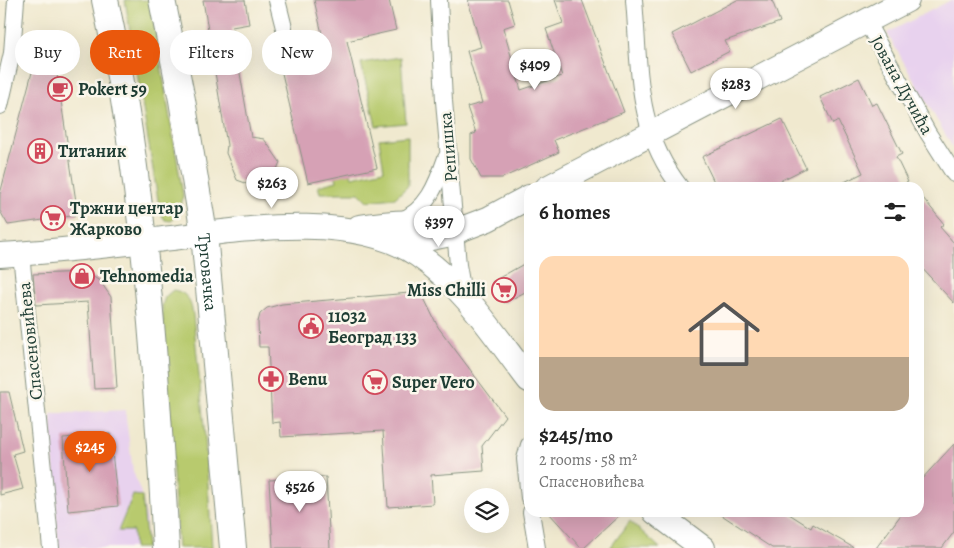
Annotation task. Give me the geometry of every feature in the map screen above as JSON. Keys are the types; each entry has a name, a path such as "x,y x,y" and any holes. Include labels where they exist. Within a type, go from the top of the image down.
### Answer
{"main road":[{"path":"105,0 124,110 142,241 161,459 166,548"},
{"name":"Трговачка","path":"162,0 182,100 204,234 233,548"}],"street":[{"path":"0,106 12,53 16,0"},
{"path":"277,0 284,28"},
{"name":"Репишка","path":"439,0 448,153 463,293"},
{"path":"634,0 642,100 650,133 661,158 677,182"},
{"path":"558,182 907,0"},
{"name":"Јована Дучића","path":"866,21 928,133 954,174"},
{"path":"393,231 413,215 427,200 438,182 448,153"},
{"path":"10,254 255,228 342,229 371,234 433,223 456,230 488,219 524,200"},
{"path":"393,231 463,293 524,373"},
{"name":"Спасеновићева","path":"10,254 52,548"},
{"path":"532,517 537,548"},
{"path":"662,517 703,548"}],"shaded area":[{"path":"954,0 953,148 887,33"},
{"path":"125,410 133,471 142,496 146,518 147,548 58,548 51,414"}],"green space":[{"path":"125,0 150,0 155,30 130,30"},
{"path":"401,57 406,123 376,126 361,63"},
{"path":"160,59 183,195 180,214 171,221 165,220 160,212 137,75 160,75"},
{"path":"408,136 408,186 395,198 367,201 359,193 320,193 318,186 337,181 334,170 349,167 352,177 384,170 379,139"},
{"path":"173,290 182,293 188,298 193,315 205,437 212,548 178,548 162,306 165,297"},
{"path":"133,495 142,496 147,548 134,548 133,531 118,531"},
{"path":"630,521 660,548 610,548"}],"building":[{"path":"203,0 245,0 249,24 232,27 233,30 208,30"},
{"path":"314,0 389,0 396,30 347,41 377,168 308,183 282,75 332,75 332,30 321,30"},
{"path":"468,0 508,0 515,24 503,28 521,90 562,76 546,29 563,23 555,0 582,0 624,112 554,140 559,152 502,178 481,178 471,159 471,135 476,133 467,107 482,103 467,51 481,47"},
{"path":"737,0 772,0 780,22 725,41 730,51 691,71 672,34"},
{"name":"Титаник","path":"31,75 57,75 78,215 8,225 0,211 0,194"},
{"path":"215,75 240,75 251,137 264,139 280,162 275,174 251,185 237,180 226,153 227,145"},
{"path":"859,78 872,105 877,103 902,154 896,157 908,182 844,182 863,173 838,121 833,124 820,97"},
{"path":"782,119 806,168 778,182 714,182 702,157"},
{"path":"924,199 944,224 940,227 954,243 954,303 924,270"},
{"path":"524,264 524,293 504,303 492,282"},
{"path":"85,272 100,281 111,297 117,388 94,389 88,302 36,305 33,274"},
{"name":"Super Vero","path":"421,292 438,327 505,416 482,446 484,471 431,475 433,504 388,507 383,431 281,437 280,422 272,423 268,347 259,347 258,322 260,314 267,308 282,304"},
{"path":"0,392 9,392 23,451 13,454 23,489 0,495"},
{"path":"110,434 118,506 68,511 63,438"},
{"path":"954,444 954,532 942,548 876,548 899,517 924,517 924,477"},
{"path":"326,477 330,548 273,548 269,480"},
{"path":"553,517 618,517 584,548 581,548"},
{"path":"725,517 794,517 811,528 813,524 854,548 772,548"}],"place":[{"name":"Pokert 59","path":"60,89"},
{"name":"Титаник","path":"40,151"},
{"name":"Тржни центар Жарково","path":"53,218"},
{"name":"Tehnomedia","path":"82,276"},
{"name":"Miss Chilli","path":"504,290"},
{"name":"11032 Београд 133","path":"311,326"},
{"name":"Benu","path":"271,379"},
{"name":"Super Vero","path":"375,382"}]}
